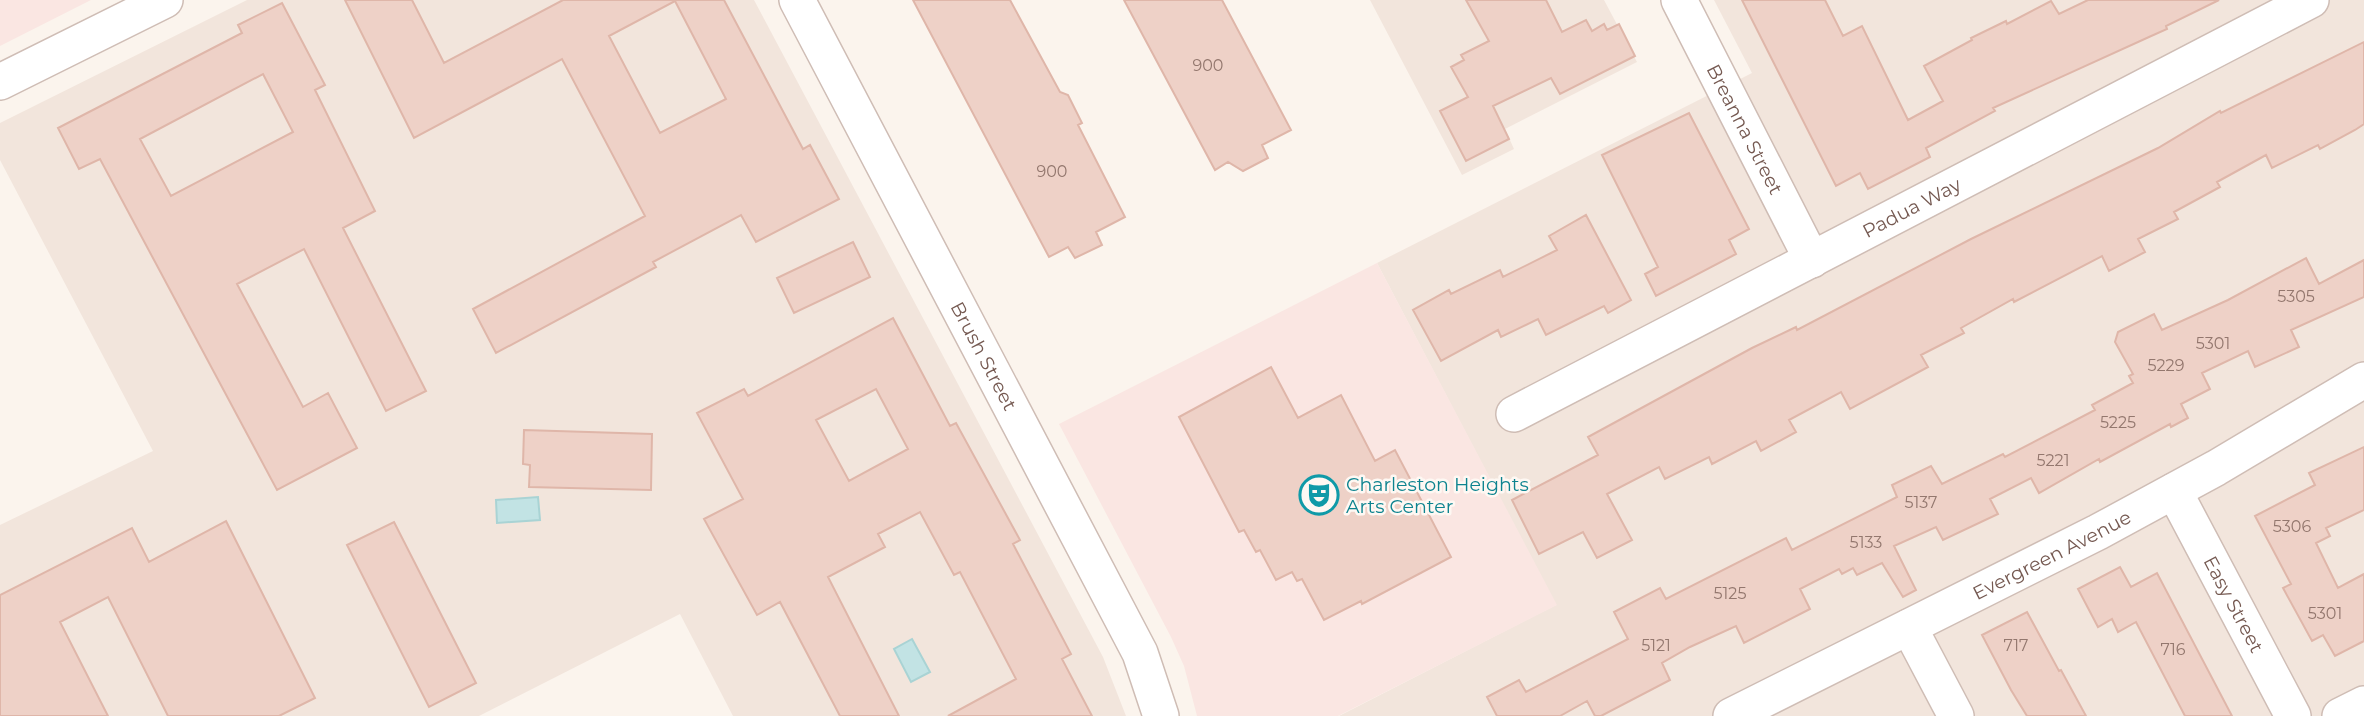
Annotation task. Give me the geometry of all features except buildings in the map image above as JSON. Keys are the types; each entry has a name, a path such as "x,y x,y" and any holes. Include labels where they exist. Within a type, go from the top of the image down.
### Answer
{"street":[{"path":"0,82 165,0"},
{"name":"Brush Street","path":"797,0 1140,653 1161,716"},
{"name":"Breanna Street","path":"1679,0 1812,260"},
{"name":"Padua Way","path":"1514,414 2311,0"},
{"name":"Evergreen Avenue","path":"1731,716 2174,491 2364,380"},
{"name":"Easy Street","path":"2174,491 2293,716"},
{"path":"1909,627 1956,716"},
{"path":"2340,716 2364,704"}],"shaded area":[{"path":"0,0 91,0 0,46"},
{"path":"247,0 754,0 1103,657 1126,716 733,716 680,614 479,716 0,716 0,525 153,451 0,160 0,123"},
{"path":"1370,0 1604,0 1637,62 1505,129 1514,149 1462,175"},
{"path":"1714,0 2364,0 2364,716 1339,716 1556,605 1377,263 1752,73"},
{"path":"1377,263 1557,605 1338,716 1197,716 1184,666 1171,637 1059,424"}],"water":[{"path":"538,497 540,520 497,523 496,500"},
{"path":"912,639 930,672 911,682 894,649"}],"place":[{"name":"Charleston Heights Arts Center","path":"1319,495"}]}
